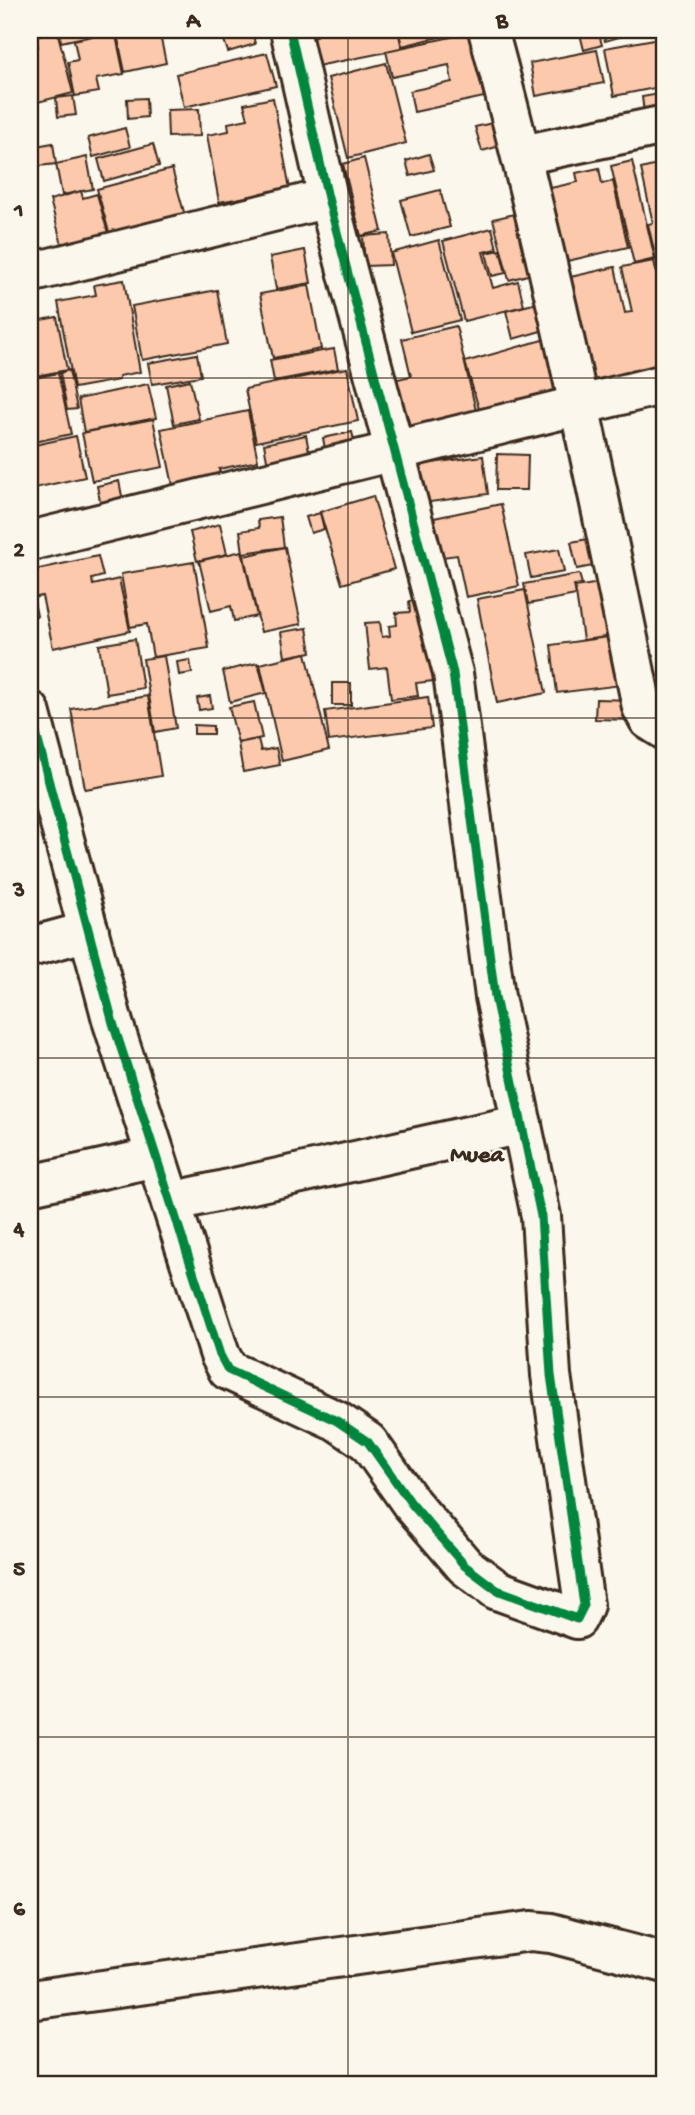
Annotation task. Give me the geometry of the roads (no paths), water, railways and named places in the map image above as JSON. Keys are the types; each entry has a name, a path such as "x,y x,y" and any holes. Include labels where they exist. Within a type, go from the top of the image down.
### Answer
{"street":[{"path":"30,711 113,1023 220,1355 228,1370 337,1421 368,1442 411,1503 465,1566 497,1590 577,1619 584,1605 551,1375 545,1249 495,997 453,673 328,198 290,30"},
{"path":"488,30 522,155 580,405 642,707 649,720 665,730"},
{"path":"522,155 665,125"},
{"path":"30,273 328,198"},
{"path":"30,541 665,384"},
{"path":"30,947 89,931"},
{"path":"171,1202 522,1125"},
{"path":"30,1185 156,1157"},
{"path":"30,2000 530,1931 551,1933 665,1963"}],"district":[{"name":"Muea","path":"477,1153"}]}
